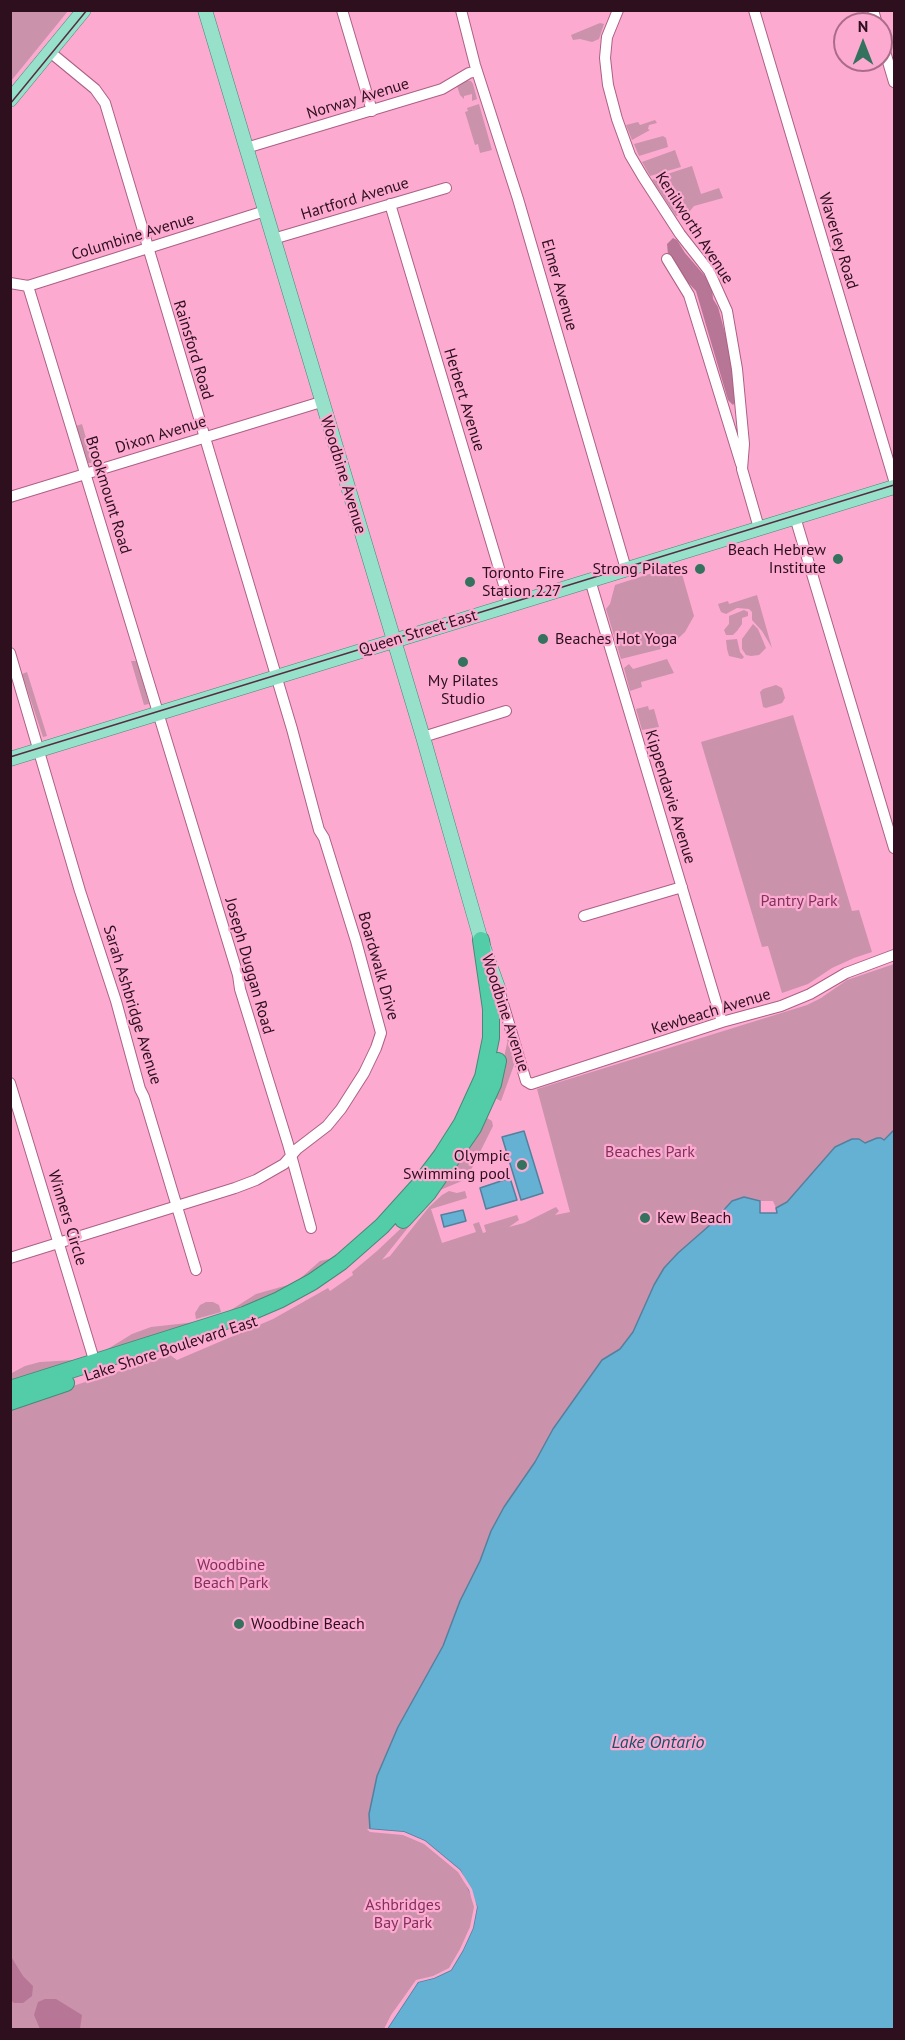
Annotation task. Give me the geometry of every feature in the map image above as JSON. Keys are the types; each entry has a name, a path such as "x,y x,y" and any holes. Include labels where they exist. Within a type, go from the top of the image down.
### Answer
{"highway":[{"name":"Woodbine Avenue","path":"481,940 491,1010"},
{"name":"Lake Shore Boulevard East","path":"10,1402 248,1325 300,1300 368,1254 428,1193 480,1113 493,1084 500,1055 502,1022 499,990"},
{"name":"Lake Shore Boulevard East","path":"10,1389 223,1323 279,1300 329,1270 361,1246 419,1185 462,1123 474,1099 488,1059 491,1010"}],"main road":[{"path":"10,100 84,10"},
{"name":"Woodbine Avenue","path":"205,10 423,737 481,940 499,990"},
{"name":"Queen Street East","path":"10,759 894,487"}],"street":[{"path":"342,10 372,111"},
{"name":"Elmer Avenue","path":"461,10 477,71 523,217 626,569"},
{"name":"Kenilworth Avenue","path":"618,10 607,38 605,51 606,71 614,108 627,147 638,169 670,219 709,271 727,311 737,369 744,444 742,469"},
{"name":"Waverley Road","path":"754,10 894,480"},
{"name":"Rainsford Road","path":"50,52 95,89 105,103 276,677"},
{"name":"Norway Avenue","path":"246,148 442,89 469,73 477,71"},
{"name":"Hartford Avenue","path":"273,239 446,188"},
{"name":"Herbert Avenue","path":"390,204 510,604"},
{"name":"Columbine Avenue","path":"10,283 28,286 265,211"},
{"name":"Kenilworth Avenue","path":"667,260 689,295 759,528"},
{"name":"Brookmount Road","path":"28,286 158,714"},
{"name":"Dixon Avenue","path":"10,497 321,402"},
{"path":"795,517 894,848"},
{"name":"Kippendavie Avenue","path":"590,580 722,1022"},
{"name":"Sarah Ashbridge Avenue","path":"10,653 196,1270"},
{"name":"Boardwalk Drive","path":"10,1258 248,1184 284,1164 327,1126 341,1109 376,1048 381,1028 324,838 319,830 276,677"},
{"path":"423,737 506,711"},
{"name":"Joseph Duggan Road","path":"158,714 311,1228"},
{"path":"584,916 682,886"},
{"name":"Kewbeach Avenue","path":"531,1084 781,1005 810,994 846,973 894,955"},
{"name":"Woodbine Avenue","path":"499,990 526,1081 531,1084"},
{"name":"Winners Circle","path":"10,1083 95,1362"}],"green space":[{"path":"10,11 68,11 11,81"},
{"path":"600,23 604,24 599,39 592,42 573,40 571,35"},
{"path":"465,80 473,84 477,99 472,101 472,94 464,96 464,99 460,95 457,86"},
{"path":"479,104 492,150 480,153 478,144 475,145 465,112 468,111 467,108"},
{"path":"655,120 657,123 649,125 650,130 632,140 626,125 638,122 640,125"},
{"path":"663,136 666,138 668,147 639,156 634,144"},
{"path":"675,150 681,167 650,176 642,162"},
{"path":"692,166 701,194 719,188 723,198 694,206 690,211 676,216 652,180"},
{"path":"82,424 92,463 88,463 76,426"},
{"path":"677,565 680,567 694,616 685,632 669,647 621,659 606,609 610,604 615,585"},
{"path":"757,595 772,648 752,620 752,612 749,609 737,608 726,614 721,612 718,604 728,601 729,604"},
{"path":"744,610 748,612 748,616 742,618 742,624 733,635 726,635 724,630 729,624 729,616"},
{"path":"753,624 758,629 766,648 759,655 751,656 746,655 742,649 742,639"},
{"path":"737,639 740,652 744,657 742,659 729,656 727,649 726,640"},
{"path":"667,659 674,673 641,682 642,687 630,691 624,668 629,664 633,669"},
{"path":"131,661 137,661 149,704 144,705"},
{"path":"27,672 47,736 43,737 22,674"},
{"path":"776,685 782,688 785,698 782,703 763,707 760,692"},
{"path":"648,706 649,710 654,709 659,727 642,730 636,709"},
{"name":"Pantry Park","path":"793,715 852,911 859,910 872,952 832,968 808,984 782,993 768,946 762,947 701,742"},
{"name":"Woodbine Beach Park","path":"894,964 894,1130 883,1140 877,1138 865,1143 859,1139 835,1147 787,1202 776,1208 773,1201 744,1197 723,1209 710,1225 664,1268 633,1332 620,1349 602,1360 553,1429 472,1577 443,1646 398,1727 377,1776 369,1814 382,1829 425,1841 460,1870 477,1907 473,1928 451,1970 434,1978 394,2016 387,2029 11,2029 10,1406 170,1355 177,1360 273,1319 328,1288 330,1291 353,1275 352,1272 414,1216 487,1118 492,1121 493,1126 470,1172 462,1181 435,1194 382,1260 390,1256 429,1207 449,1191 457,1193 465,1191 467,1198 431,1209 442,1243 476,1232 473,1224 479,1222 483,1233 486,1232 484,1225 517,1215 519,1220 509,1227 524,1223 556,1207 559,1211 555,1215 570,1212 537,1089 807,1005 847,980"},
{"path":"508,1039 514,1065 501,1101 495,1098"},
{"path":"333,1258 301,1281 243,1310 106,1350 132,1334 151,1327 196,1322 223,1315 256,1294 295,1283 320,1261"},
{"path":"213,1302 219,1305 221,1312 196,1319 195,1313 200,1305"},
{"path":"82,1358 11,1381 10,1374 25,1366 40,1362"}],"shaded area":[{"path":"673,238 677,240 712,288 713,299 718,307 728,344 736,401 733,405 728,400 696,291 678,272 668,255 667,244"},
{"path":"10,1955 23,1976 33,1986 32,1996 23,2003 14,2003 11,2000"},
{"path":"45,1999 56,1999 82,2015 80,2029 40,2029 34,2015 38,2002"}],"water":[{"name":"Lake Ontario","path":"894,1130 894,2029 387,2029 418,1982 451,1970 473,1928 477,1907 460,1870 425,1841 404,1832 370,1829 369,1814 377,1776 398,1727 443,1646 460,1601 504,1507 535,1462 553,1429 602,1360 620,1349 633,1332 654,1285 664,1268 678,1253 710,1225 732,1201 744,1197 760,1201 760,1213 777,1213 776,1208 787,1202 835,1147 852,1139 859,1139 865,1143 877,1138 884,1140"},
{"name":"Olympic Swimming pool","path":"524,1131 543,1193 521,1200 502,1137"},
{"path":"510,1178 517,1200 486,1209 480,1188"},
{"path":"463,1210 466,1221 444,1227 441,1215"}],"pier":[{"path":"367,1829 404,1832 425,1841 460,1870 472,1889 477,1907 473,1928 451,1970 418,1982 387,2029 384,2029 391,2015 416,1980 433,1976 449,1968 470,1927 474,1907 469,1890 458,1872 424,1844 403,1835 370,1832"}],"tram line":[{"path":"10,104 87,10"},
{"path":"10,757 894,485"}],"place":[{"name":"Beach Hebrew Institute","path":"838,559"},
{"name":"Strong Pilates","path":"700,569"},
{"name":"Toronto Fire Station 227","path":"470,582"},
{"name":"Beaches Hot Yoga","path":"543,639"},
{"name":"My Pilates Studio","path":"463,662"},
{"name":"Olympic Swimming pool","path":"522,1165"},
{"name":"Kew Beach","path":"645,1218"},
{"name":"Woodbine Beach","path":"239,1624"}],"park label":[{"name":"Beaches Park","path":"650,1152"},
{"name":"Ashbridges Bay Park","path":"403,1914"}]}
